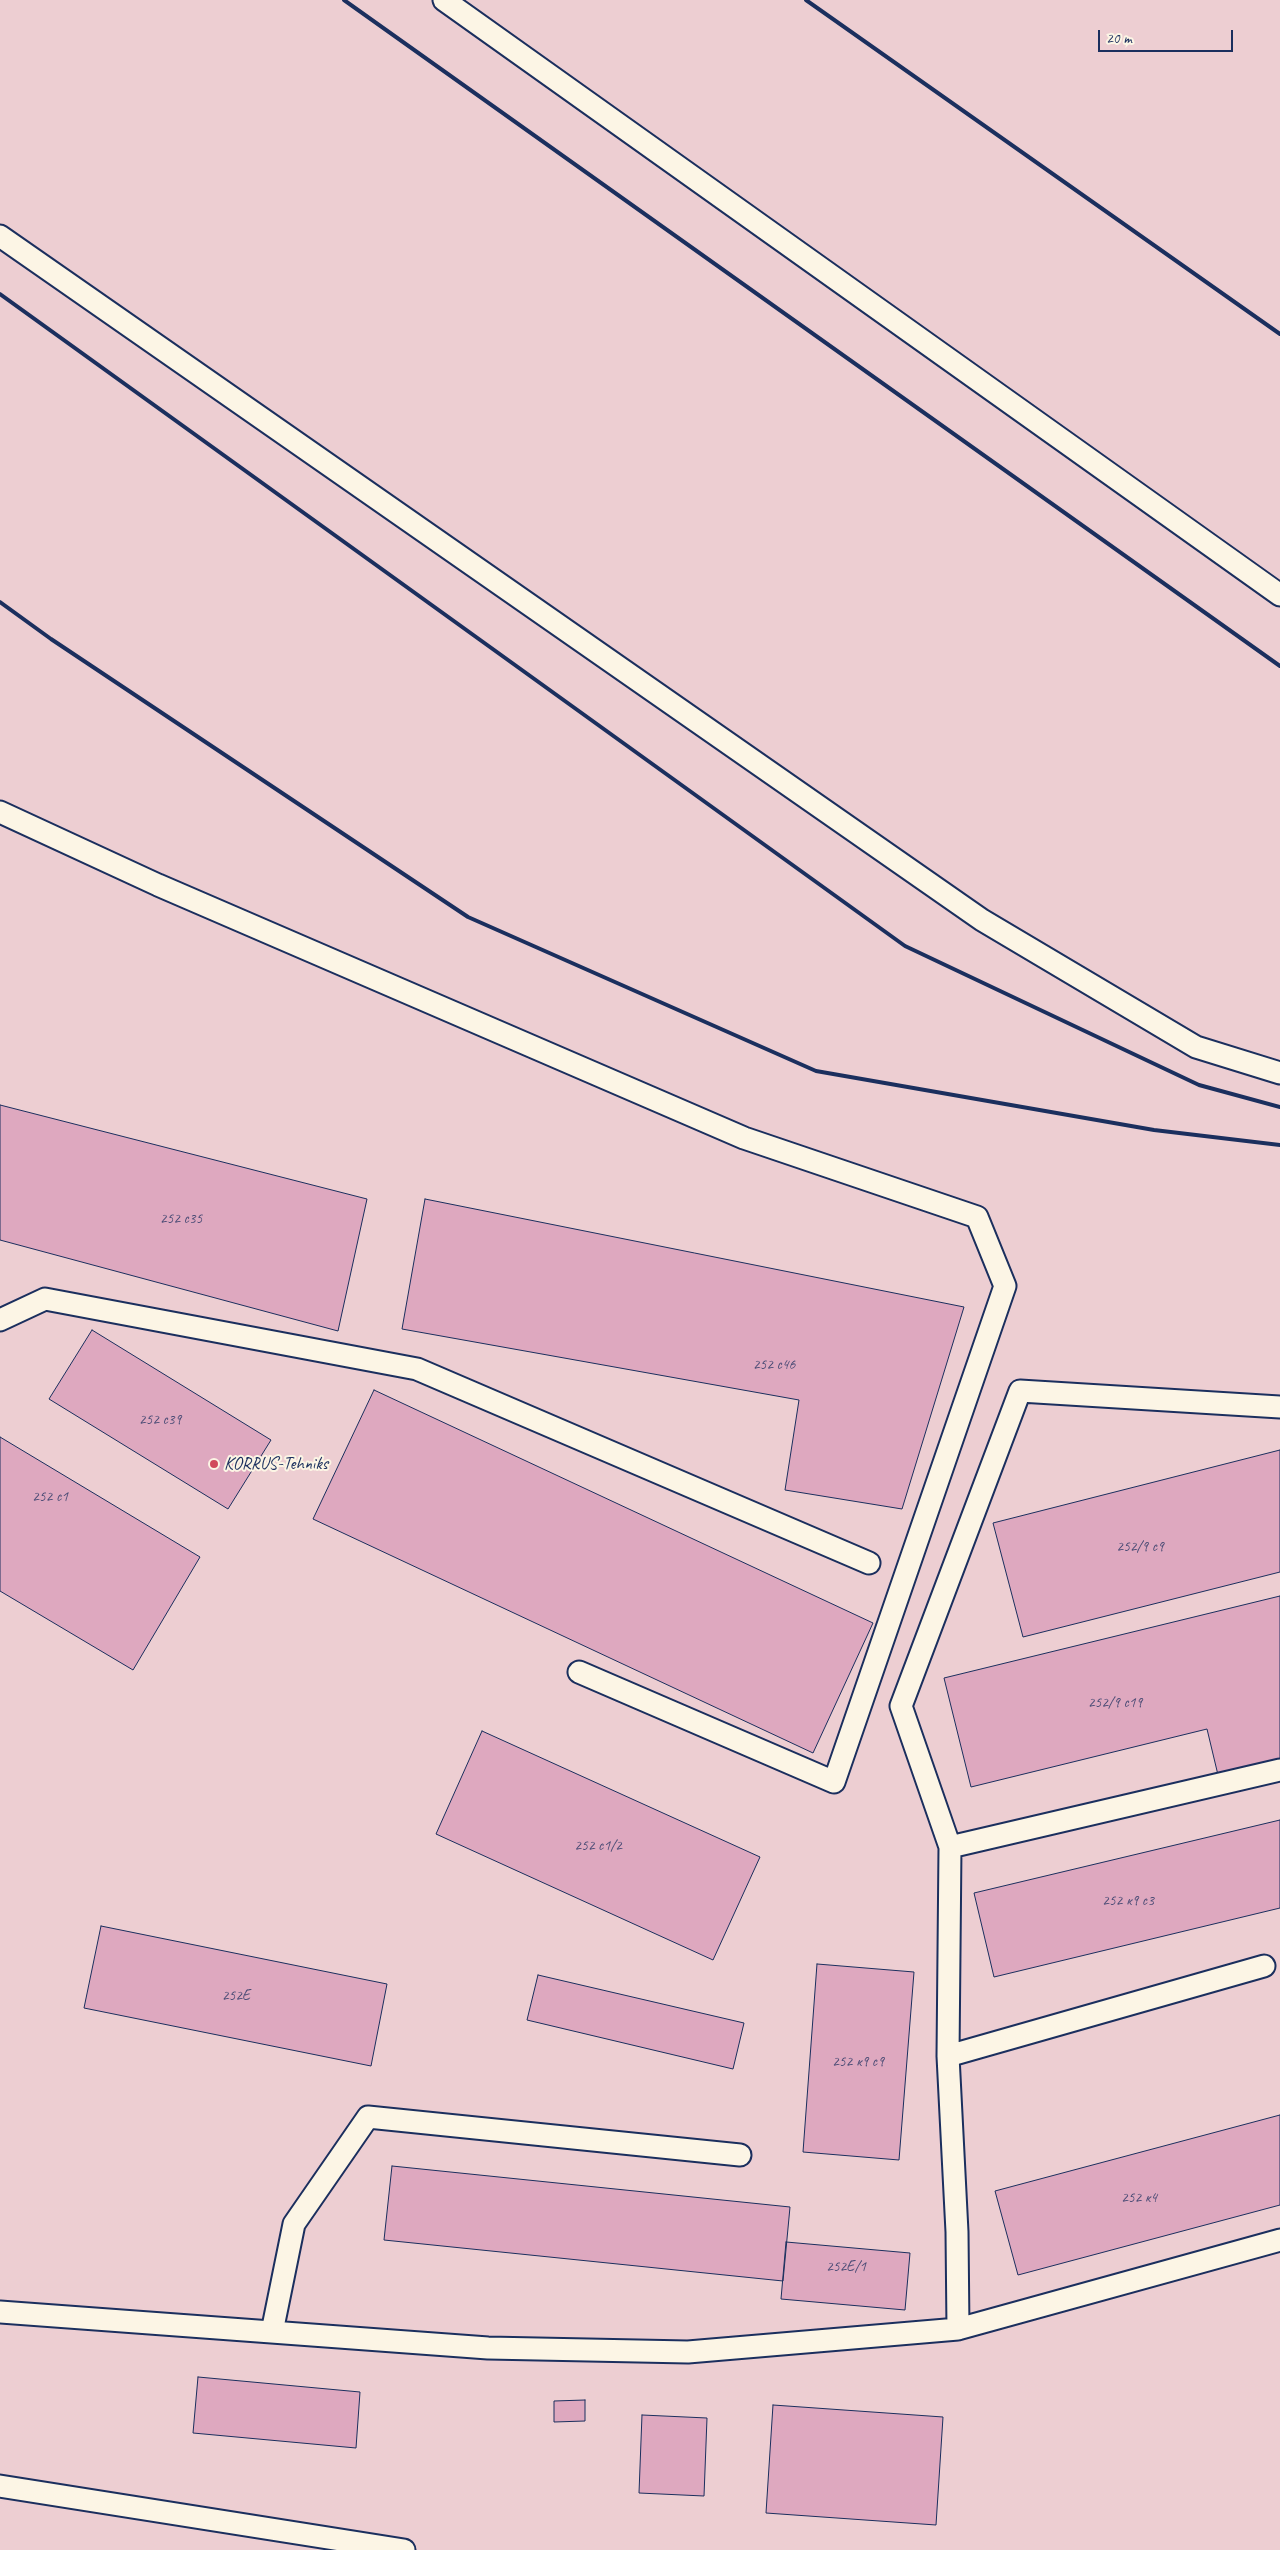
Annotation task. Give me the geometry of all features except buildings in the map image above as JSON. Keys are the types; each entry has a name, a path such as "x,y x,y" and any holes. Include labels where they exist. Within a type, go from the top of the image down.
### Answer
{"lane":[{"path":"444,0 1280,595"},
{"path":"0,236 982,920 1196,1047 1280,1073"},
{"path":"0,812 158,885 744,1138 977,1217 1005,1286 834,1782 579,1672"},
{"path":"0,1320 45,1299 417,1369 869,1563"},
{"path":"958,2329 957,2232 948,2056 950,1848 901,1706 1020,1391 1280,1407"},
{"path":"950,1848 1280,1770"},
{"path":"948,2056 1264,1966"},
{"path":"272,2332 294,2224 368,2117 740,2155"},
{"path":"0,2312 488,2348 688,2352 958,2329 1280,2240"},
{"path":"0,2486 404,2550"}],"shaded area":[{"path":"0,0 1280,0 1280,2550 0,2550"}],"railway":[{"path":"344,0 1280,666"},
{"path":"806,0 1280,334"},
{"path":"0,294 905,946 1199,1085 1280,1107"},
{"path":"0,602 51,639 468,917 816,1071 1154,1130 1280,1145"}],"place":[{"name":"KORRUS-Tehniks","path":"214,1464"}]}
